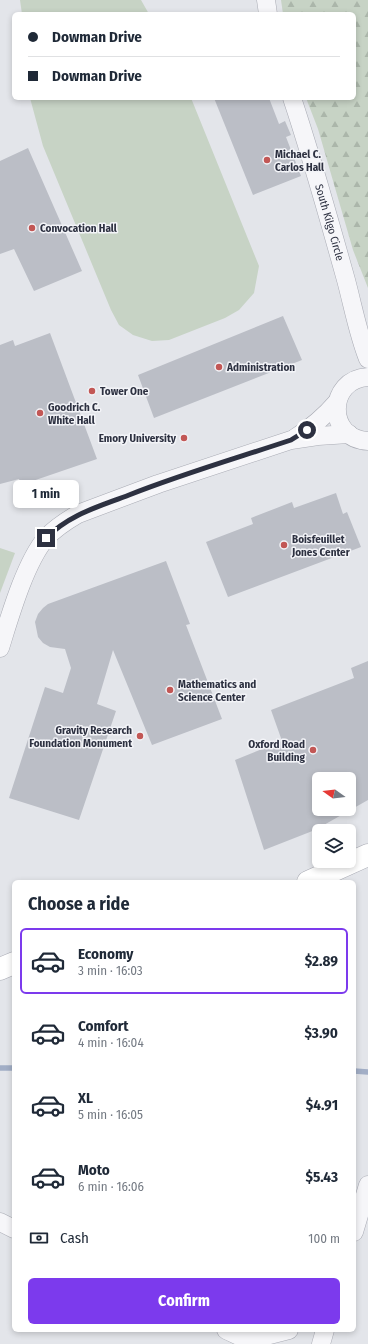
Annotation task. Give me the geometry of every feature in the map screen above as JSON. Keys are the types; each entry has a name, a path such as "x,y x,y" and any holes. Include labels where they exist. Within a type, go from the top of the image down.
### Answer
{"street":[{"path":"266,0 268,12"},
{"name":"South Kilgo Circle","path":"293,100 347,282 366,354 362,369 362,378"},
{"path":"362,378 346,386 339,396 336,408 338,420 349,434 360,440 368,441"},
{"path":"291,440 307,430 326,414 337,402"},
{"path":"0,648 28,568 37,550 56,528 78,514 158,484 291,440 318,436 349,434"},
{"path":"312,880 362,858"},
{"path":"356,1225 368,1185"},
{"path":"0,1222 12,1228"},
{"path":"229,1332 245,1341 281,1332"},
{"path":"321,1344 325,1332"}],"green space":[{"path":"20,0 141,0 148,12 22,12"},
{"path":"281,0 368,0 368,288 353,250 318,129 307,100 356,100 356,12 283,12"},
{"path":"31,100 192,100 259,266 254,293 239,310 225,318 169,340 152,341 133,335 119,325 111,310 43,146"},
{"path":"0,548 15,553 0,593"}],"building":[{"name":"Michael C. Carlos Hall","path":"215,100 270,100 279,124 285,121 291,135 286,137 301,176 253,195"},
{"name":"Convocation Hall","path":"28,148 82,271 34,291 14,249 0,254 0,161"},
{"name":"Administration","path":"283,316 302,360 154,418 138,375"},
{"name":"Goodrich C. White Hall","path":"50,333 97,459 21,485 19,479 0,484 0,345 13,340 15,346"},
{"name":"Boisfeuillet Jones Center","path":"336,493 343,514 347,512 361,547 228,597 206,542 253,524 251,518 292,502 294,508"},
{"name":"Mathematics and Science Center","path":"166,561 190,624 186,625 222,719 152,745 113,650 97,704 116,711 79,820 9,798 45,687 63,693 71,668 65,649 50,647 43,643 38,637 35,622 38,614 48,604"},
{"name":"Oxford Road Building","path":"368,661 368,800 356,807 356,772 312,772 312,816 340,816 326,824 312,824 312,831 264,850 235,760 282,741 271,710 354,678 351,668"}],"waterway":[{"path":"0,1068 12,1068"},
{"path":"356,1071 368,1072"}],"place":[{"name":"Michael C. Carlos Hall","path":"267,160"},
{"name":"Convocation Hall","path":"32,228"},
{"name":"Administration","path":"219,367"},
{"name":"Tower One","path":"92,391"},
{"name":"Goodrich C. White Hall","path":"40,413"},
{"name":"Emory University","path":"184,438"},
{"name":"Boisfeuillet Jones Center","path":"284,545"},
{"name":"Mathematics and Science Center","path":"170,690"},
{"name":"Gravity Research Foundation Monument","path":"140,736"},
{"name":"Oxford Road Building","path":"313,750"}],"route":[{"path":"46,538 56,528 78,514 158,484 291,440 307,430"}]}
